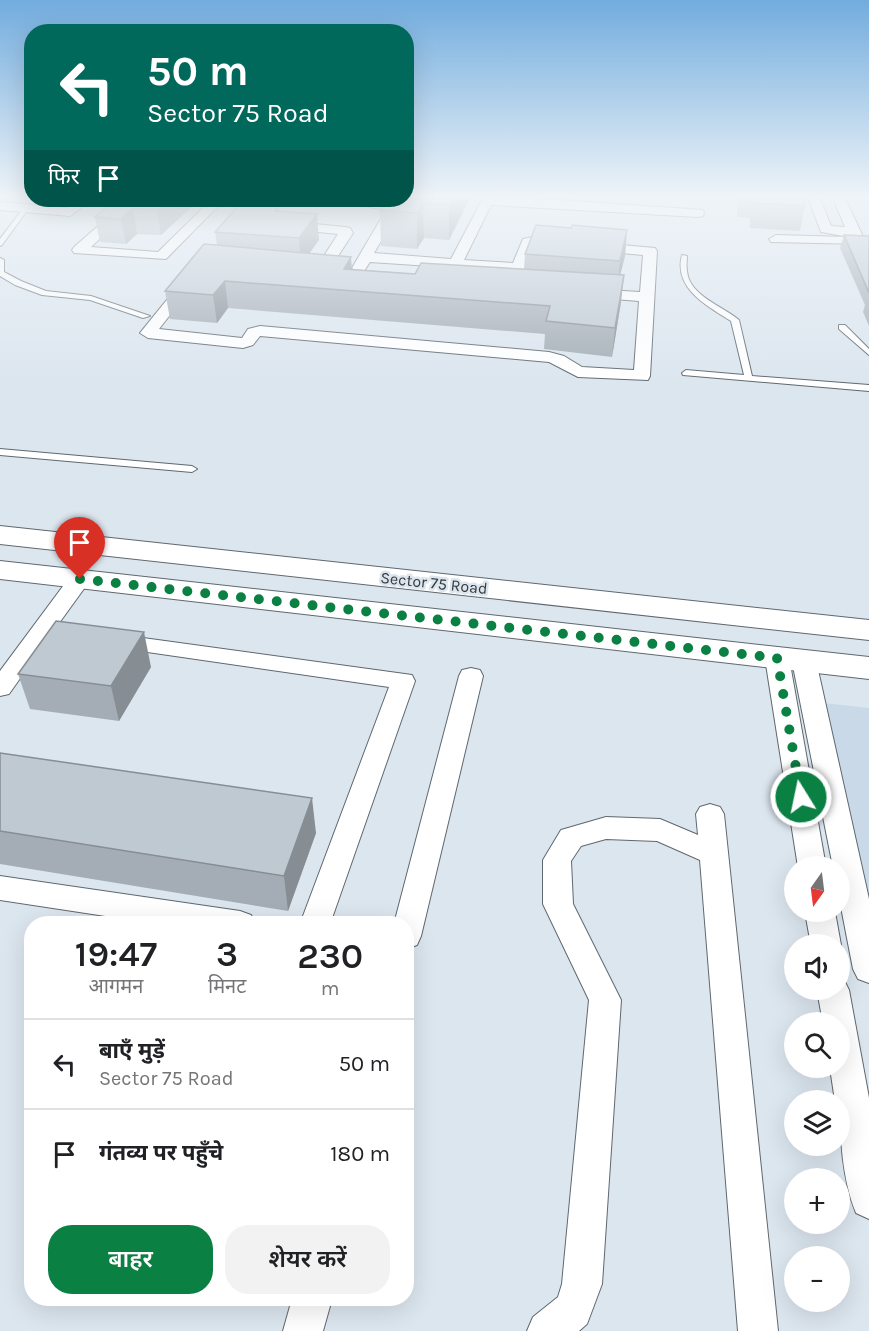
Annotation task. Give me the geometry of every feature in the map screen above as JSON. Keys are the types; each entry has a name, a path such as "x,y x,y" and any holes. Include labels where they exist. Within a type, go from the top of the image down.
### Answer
{"street":[{"path":"340,260 337,274 360,260"},
{"path":"412,260 519,268"},
{"path":"456,260 440,282 479,285"},
{"path":"512,287 522,260"},
{"path":"197,272 148,333 245,343 253,333 260,331 549,357 558,359 578,372 642,376 649,260"},
{"path":"579,292 647,297"},
{"name":"Sector 75 Road","path":"0,535 869,630"},
{"path":"0,570 869,668"},
{"path":"0,688 80,579"},
{"path":"40,631 403,681 318,916"},
{"path":"790,659 811,856"},
{"path":"790,659 869,969"},
{"path":"411,916 471,676"},
{"path":"710,814 758,1331"},
{"path":"547,1331 573,1310 582,1284 605,1000 558,904 557,860 571,838 606,828 660,830 714,854"},
{"path":"0,888 187,916"},
{"path":"848,1078 869,1200"},
{"path":"303,1331 310,1306"}],"lane":[{"path":"684,260 683,272 691,288 706,302 735,320 749,379"},
{"path":"0,262 0,273 36,290 91,298 146,316"},
{"path":"842,327 869,353"},
{"path":"686,373 869,388"},
{"path":"0,452 192,469"}],"shaded area":[{"path":"823,703 869,708 869,912"}],"building":[{"path":"191,260 349,260 344,269 415,274 421,263 624,275 615,328 546,321 550,306 225,281 213,295 165,291"},
{"path":"855,260 869,260 869,293"},
{"path":"56,621 144,632 111,686 18,674"},
{"path":"0,753 312,798 284,876 0,831"}],"route":[{"path":"80,579 777,658 801,797"}]}
